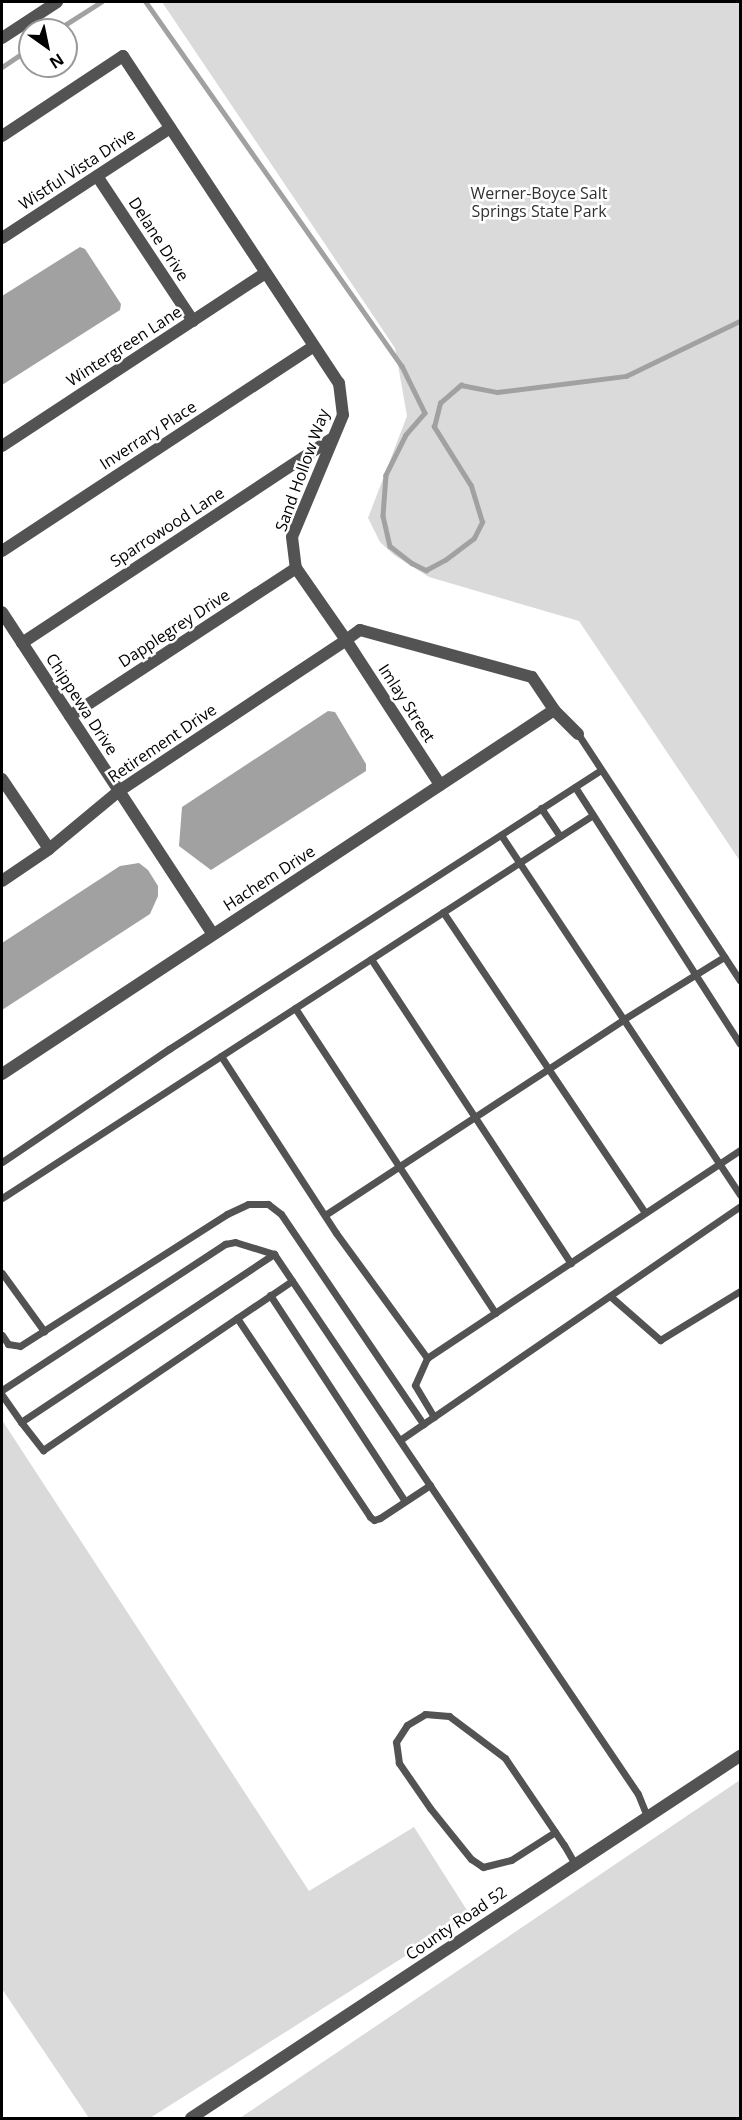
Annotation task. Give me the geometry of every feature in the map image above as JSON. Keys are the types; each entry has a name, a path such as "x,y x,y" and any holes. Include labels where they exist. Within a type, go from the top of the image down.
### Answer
{"street":[{"path":"2,38 57,2"},
{"name":"Sand Hollow Way","path":"2,136 123,56 264,274 339,383 343,415 331,439 292,537 296,568 346,640"},
{"name":"Wistful Vista Drive","path":"2,238 170,128"},
{"name":"Delane Drive","path":"97,176 193,321"},
{"name":"Wintergreen Lane","path":"2,446 264,274"},
{"name":"Inverrary Place","path":"2,551 313,347"},
{"name":"Sparrowood Lane","path":"22,643 331,439"},
{"name":"Dapplegrey Drive","path":"70,716 296,568"},
{"name":"Chippewa Drive","path":"2,612 213,934"},
{"path":"346,640 360,630 532,677 554,710 578,734"},
{"name":"Imlay Street","path":"346,640 440,785"},
{"name":"Retirement Drive","path":"2,881 49,849 119,791 346,640"},
{"name":"Hachem Drive","path":"2,1074 554,710"},
{"path":"2,779 49,849"},
{"name":"County Road 52","path":"191,2118 741,1756"}],"lane":[{"path":"578,734 741,981"},
{"path":"2,1162 169,1049 601,770"},
{"path":"575,787 741,1044"},
{"path":"541,808 561,836"},
{"path":"2,1198 593,815"},
{"path":"501,835 741,1195"},
{"path":"443,912 645,1213"},
{"path":"325,1215 624,1019 724,957"},
{"path":"371,959 571,1263"},
{"path":"295,1008 495,1313"},
{"path":"221,1056 325,1215 427,1358"},
{"path":"434,1417 415,1385 427,1358 741,1150"},
{"path":"2,1335 14,1347 44,1331 226,1214 248,1204 268,1204 281,1214 423,1424"},
{"path":"400,1440 741,1206"},
{"path":"2,1390 225,1244 235,1242 274,1254 638,1794 647,1816"},
{"path":"21,1422 274,1254"},
{"path":"2,1273 44,1331"},
{"path":"2,1395 43,1450 292,1281"},
{"path":"610,1296 660,1340 741,1291"},
{"path":"270,1295 405,1501"},
{"path":"237,1318 374,1521 430,1485"},
{"path":"555,1832 512,1860 483,1867 471,1859 430,1808 399,1763 396,1742 407,1725 425,1714 449,1716 505,1758 555,1832 575,1864"}],"green space":[{"name":"Werner-Boyce Salt Springs State Park","path":"162,2 740,2 740,861 579,621 429,577 394,555 380,542 368,518 407,416 395,348"},
{"path":"2,1420 309,1891 414,1827 470,1915 150,2118 89,2118 2,1989"},
{"path":"740,1780 740,2118 240,2118"}],"shaded area":[{"path":"80,247 85,249 121,304 120,310 2,385 2,296"},
{"path":"328,711 335,712 366,764 366,771 211,870 179,846 182,807"},
{"path":"139,863 148,870 158,886 158,896 150,914 2,1010 2,943 120,866"}],"waterway":[{"path":"76,18 101,2"},
{"path":"146,2 402,366 425,413 406,435 386,475 383,516 390,546 412,563 426,570 445,560 474,538 482,522 471,486 434,427 440,403 461,385 497,392 626,376 740,321"},
{"path":"2,67 18,56"}]}
